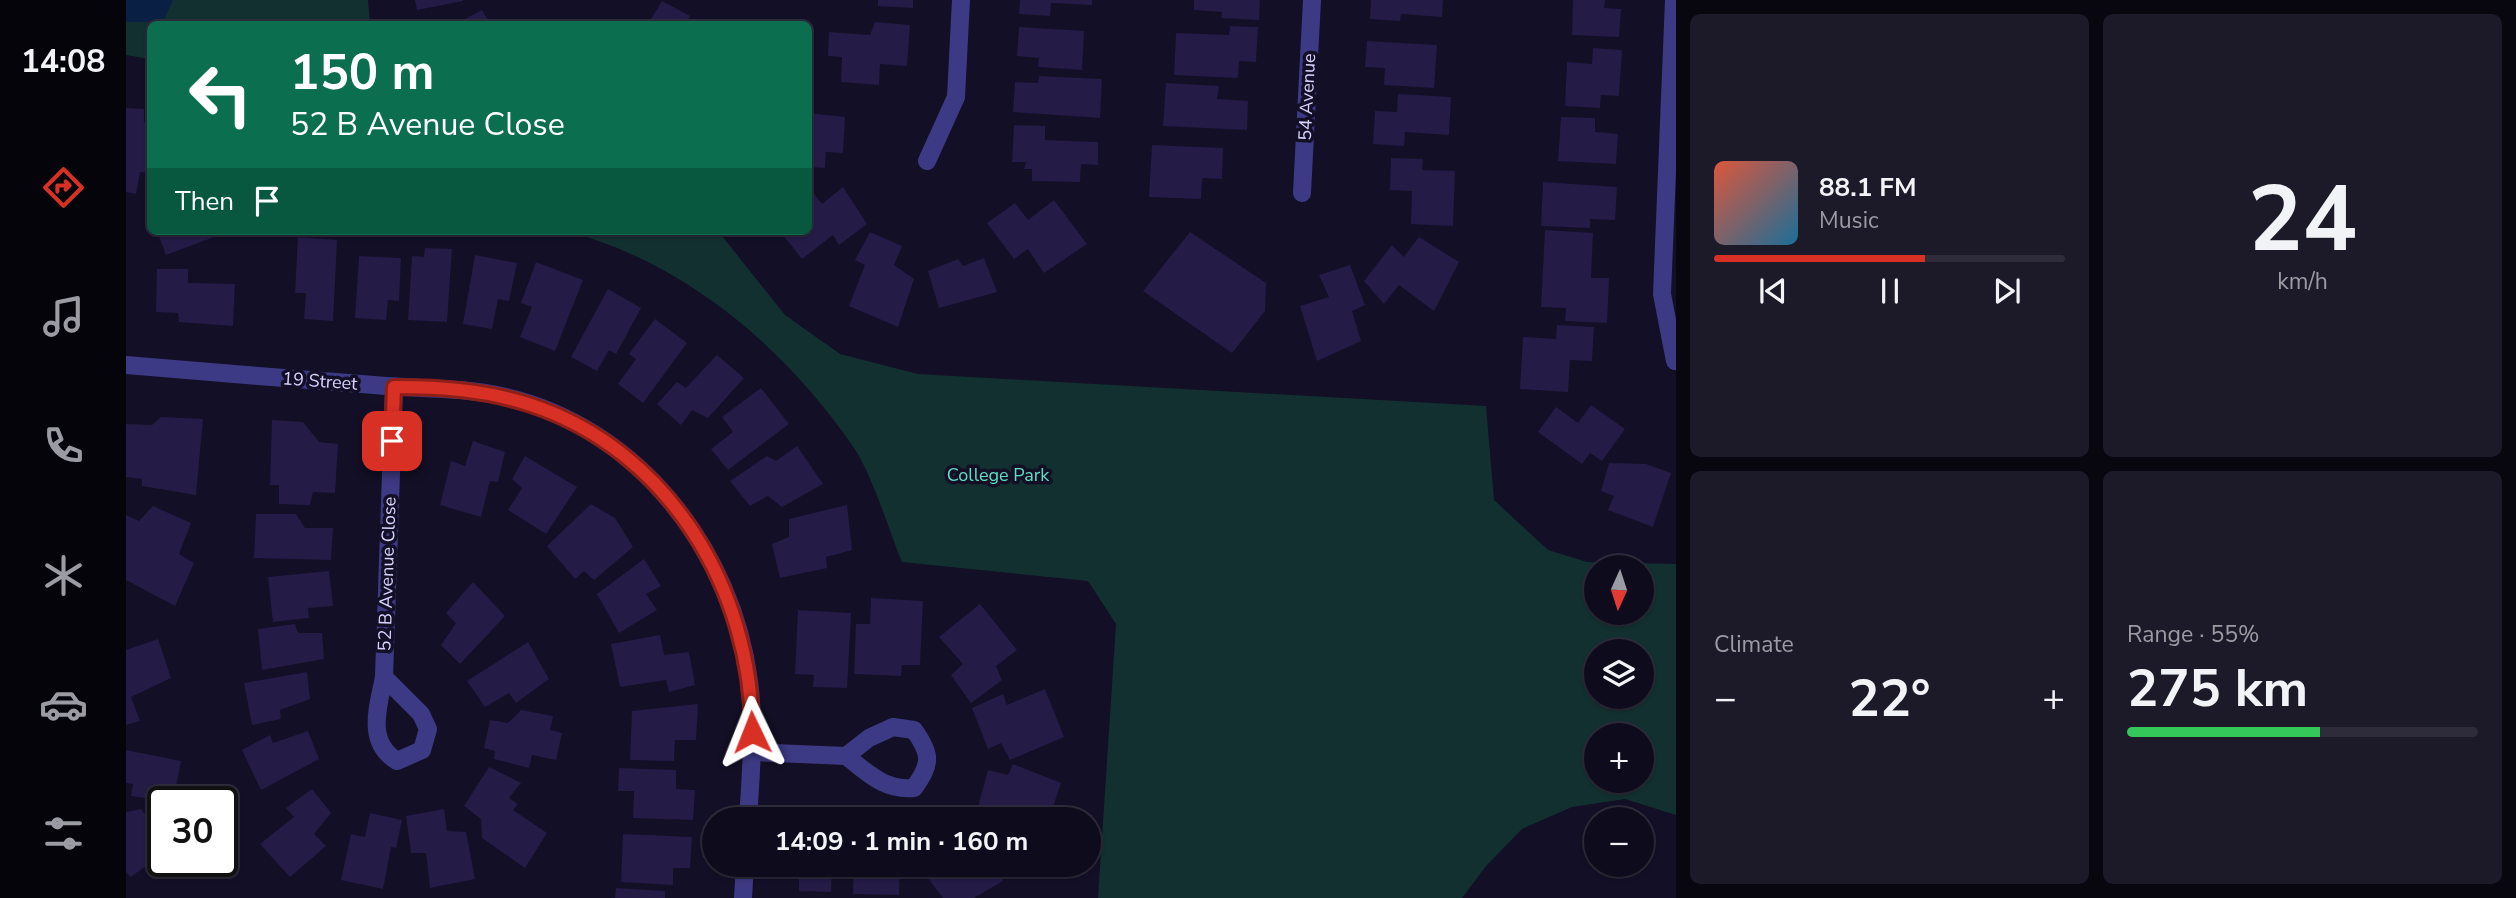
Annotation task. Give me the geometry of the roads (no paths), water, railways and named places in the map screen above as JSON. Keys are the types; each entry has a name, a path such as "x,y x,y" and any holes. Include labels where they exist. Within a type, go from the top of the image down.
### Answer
{"street":[{"path":"926,161 956,97 961,0"},
{"name":"54 Avenue","path":"1302,193 1312,0"},
{"path":"1674,0 1662,294 1675,361"},
{"name":"19 Street","path":"126,365 476,391 533,405 610,446 643,472 669,498 714,564 741,644 752,712 749,807"},
{"name":"52 B Avenue Close","path":"384,677 394,387"},
{"path":"752,752 846,755"},
{"path":"744,898 745,877"}],"water":[{"path":"126,0 173,0 163,21 126,22"}],"park label":[{"name":"College Park","path":"998,475"}]}
